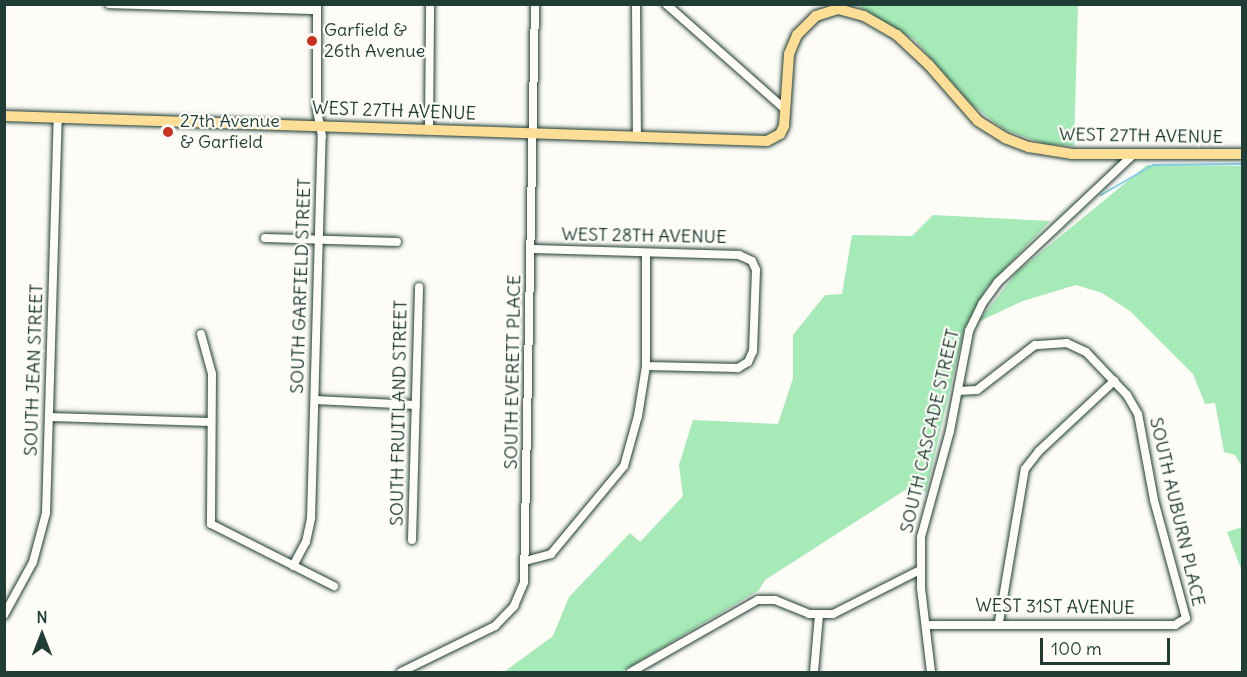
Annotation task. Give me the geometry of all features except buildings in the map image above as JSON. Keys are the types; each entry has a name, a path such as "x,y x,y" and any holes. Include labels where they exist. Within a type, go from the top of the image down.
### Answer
{"main road":[{"name":"WEST 27TH AVENUE","path":"824,8 855,12 897,35 929,65 967,111 1005,138 1057,153 1242,154"},
{"path":"786,111 792,46 808,22 824,8"},
{"name":"WEST 27TH AVENUE","path":"4,116 760,141 780,134 786,111"}],"street":[{"path":"109,4 317,8"},
{"path":"429,129 430,4"},
{"name":"SOUTH EVERETT PLACE","path":"401,672 486,632 505,618 520,595 525,561 533,249 535,4"},
{"path":"636,4 637,137"},
{"path":"666,4 786,111"},
{"name":"SOUTH GARFIELD STREET","path":"293,566 306,542 311,518 320,240 317,8"},
{"name":"SOUTH JEAN STREET","path":"4,615 27,577 42,531 50,417 58,118"},
{"name":"SOUTH CASCADE STREET","path":"931,672 920,570 925,517 958,391 969,331 991,291 1133,155"},
{"path":"265,238 397,242"},
{"name":"WEST 28TH AVENUE","path":"533,249 740,255 752,261 756,270 753,351 748,362 738,368 646,366"},
{"path":"525,561 551,554 624,466 638,416 646,366 646,253"},
{"name":"SOUTH FRUITLAND STREET","path":"412,540 418,287"},
{"path":"201,334 212,374 211,524 334,586"},
{"path":"958,391 977,390 1024,351 1045,342 1077,347 1114,381 1039,451 1025,469 999,622"},
{"name":"SOUTH AUBURN PLACE","path":"1114,381 1137,414 1154,500 1186,612 1183,622"},
{"path":"315,400 416,405"},
{"path":"50,417 210,422"},
{"path":"631,672 758,600 775,600 819,615 833,614 920,570"},
{"path":"814,672 819,615"},
{"name":"WEST 31ST AVENUE","path":"926,625 999,622 1175,625 1183,622"}],"green space":[{"path":"857,5 1078,5 1074,146 1045,144 1005,130 972,105 915,40"},
{"path":"1147,165 1242,166 1242,467 1235,455 1224,452 1215,403 1205,404 1193,374 1130,311 1102,293 1076,285 1023,301 978,322 1017,272"},
{"path":"933,215 1050,221 987,287 964,329 926,492 913,485 765,580 759,590 621,672 504,672 553,636 569,597 630,533 640,542 683,496 679,465 693,420 778,424 793,378 793,335 825,295 842,294 852,235 912,236"},
{"path":"1242,527 1242,571 1227,532"}],"waterway":[{"path":"1101,195 1153,165 1242,164"}],"place":[{"name":"Garfield & 26th Avenue","path":"312,41"},
{"name":"27th Avenue & Garfield","path":"168,132"}]}
